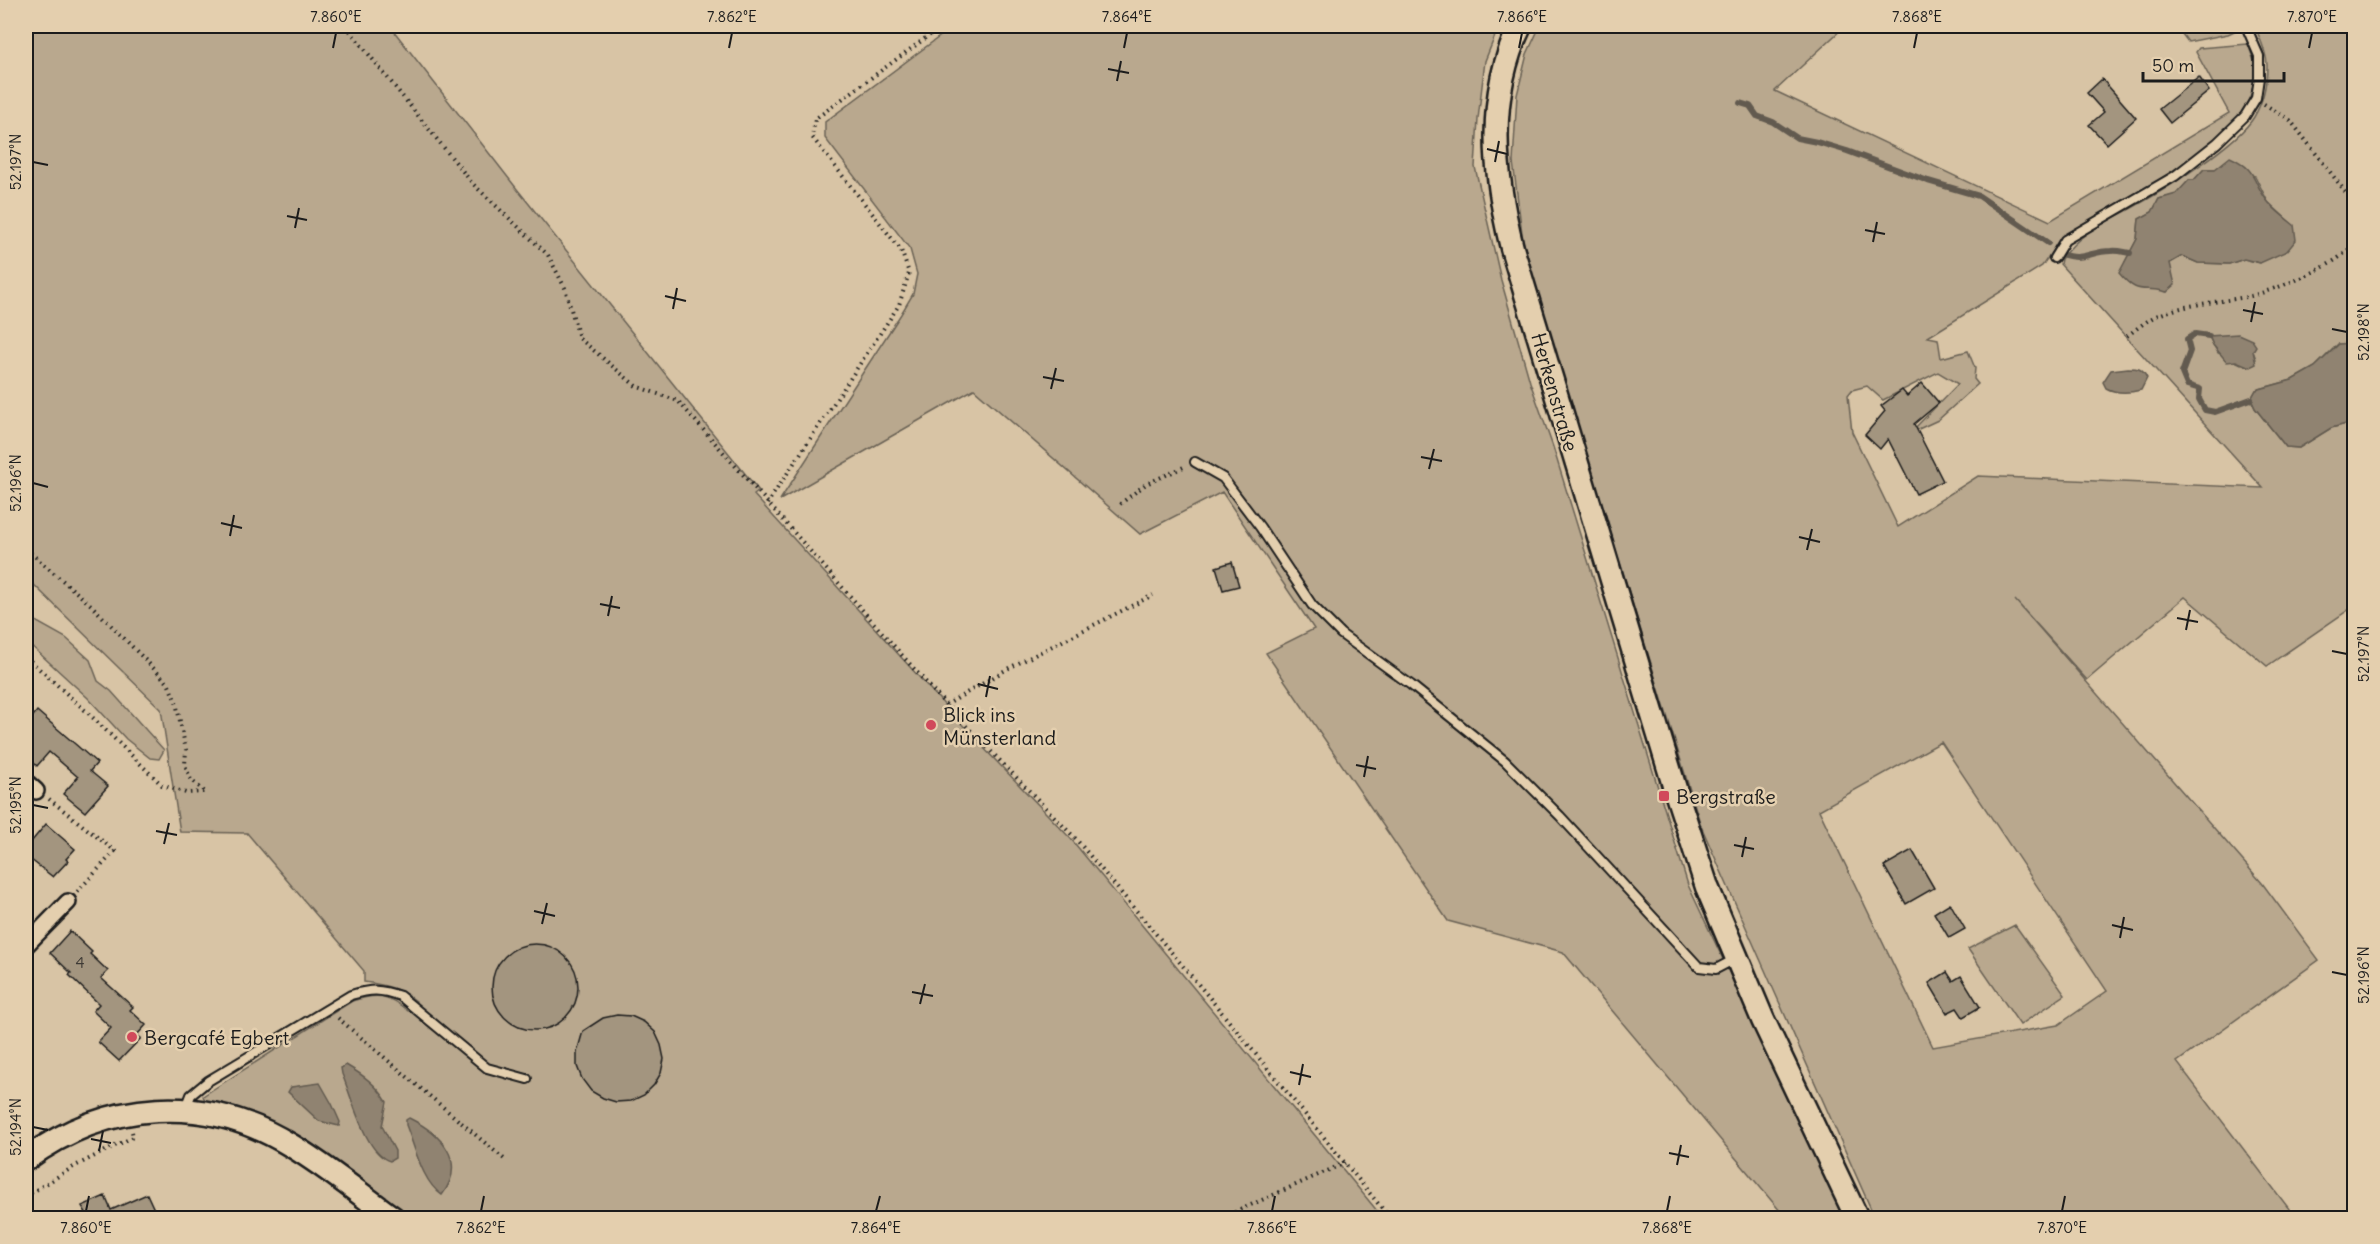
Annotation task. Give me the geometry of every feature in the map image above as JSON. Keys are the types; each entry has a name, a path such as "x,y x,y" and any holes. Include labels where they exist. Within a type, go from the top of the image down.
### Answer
{"main road":[{"name":"Herkenstraße","path":"1520,26 1507,59 1498,100 1495,140 1497,173 1504,215 1572,451 1665,753 1707,886 1736,959"},
{"path":"1736,959 1857,1218"},
{"path":"26,1159 61,1136 86,1125 128,1113 157,1109 185,1110 245,1122 268,1132 323,1167 393,1218"}],"street":[{"path":"26,945 68,902"}],"lane":[{"path":"2054,258 2065,240 2175,176 2217,143 2245,116 2256,98 2259,78 2259,56 2247,26"},
{"path":"1195,462 1223,478 1260,526 1312,605 1341,634 1411,685 1505,761 1615,875 1699,967 1716,969 1736,959"},
{"path":"185,1110 191,1095 208,1082 351,995 371,989 400,996 487,1068 526,1079"}],"path":[{"path":"346,26 473,184 548,255 565,288 579,338 636,386 678,401 946,705 1075,838 1390,1218"},
{"path":"767,504 898,305 909,273 901,250 812,137 815,119 942,26"},
{"path":"2256,98 2290,120 2355,203"},
{"path":"2127,336 2161,314 2211,301 2253,295 2330,266 2352,247 2355,241"},
{"path":"1120,504 1146,484 1195,462"},
{"path":"26,549 91,605 168,683 176,702 184,740 185,765 191,780 205,792 186,793 162,784 87,711 26,657"},
{"path":"946,705 1009,668 1153,595"},
{"path":"31,786 56,803 115,851 68,902"},
{"path":"328,1010 504,1159"},
{"path":"26,1196 75,1166 133,1137 128,1113"},
{"path":"1224,1218 1345,1164"}],"shaded area":[{"path":"26,26 390,26 517,189 759,491 754,495 978,742 1071,839 1383,1218 408,1218 327,1157 276,1124 251,1113 206,1102 203,1096 352,1001 375,996 388,998 408,1011 416,1001 392,988 364,982 364,971 247,833 180,832 161,709 33,584 26,583"},
{"path":"954,26 1499,26 1485,61 1475,167 1501,280 1530,382 1553,447 1688,885 1845,1218 1786,1218 1563,952 1448,921 1266,653 1314,629 1222,492 1140,534 974,389 780,500 901,314 913,294 917,274 910,249 825,138 825,122"},
{"path":"1540,26 1845,26 1775,91 2050,221 2229,113 2196,52 2199,48 2248,44 2255,64 2254,87 2245,108 2231,126 2190,159 2139,193 2062,237 2042,266 1928,337 1938,339 1941,358 1968,351 1975,368 1974,379 1978,384 1938,420 1910,433 1958,384 1938,372 1883,400 1867,386 1852,390 1848,395 1852,432 1898,527 1978,476 2263,488 2060,264 2068,250 2084,236 2178,180 2232,141 2245,128 2260,105 2266,79 2266,55 2255,26 2354,26 2354,345 2338,344 2315,367 2292,380 2256,390 2251,399 2255,408 2286,447 2299,448 2331,428 2354,422 2354,606 2267,666 2185,597 2087,680 2015,600 2262,883 2319,960 2177,1062 2296,1218 1875,1218 1701,826 1551,339 1523,241 1513,162 1517,95 1527,54","holes":["2204,169 2255,176 2268,202 2293,225 2260,263 2244,259 2229,264 2198,263 2182,256 2170,263 2167,292 2154,288 2125,262 2137,239 2139,219 2152,212 2159,199 2176,195 2189,180 2194,180","2210,339 2253,351 2256,359 2241,364 2218,353","1941,742 2107,991 2058,1025 1933,1047 1819,810"]},
{"path":"2176,26 2240,26 2241,28 2228,34 2188,42"},
{"path":"2230,157 2251,172 2269,203 2294,225 2296,240 2287,251 2260,263 2244,259 2229,264 2198,263 2182,256 2170,263 2175,285 2167,292 2141,289 2131,285 2119,273 2137,239 2139,219 2152,212 2159,199 2176,194 2204,169 2215,169"},
{"path":"2238,334 2252,340 2256,346 2253,351 2256,364 2250,367 2236,361 2227,362 2213,345 2209,336"},
{"path":"2339,344 2354,345 2354,422 2331,428 2299,448 2286,447 2255,408 2251,399 2256,390 2292,380 2315,367"},
{"path":"2139,369 2147,378 2141,390 2123,392 2106,388 2103,382 2111,370"},
{"path":"26,607 37,622 66,638 90,660 98,681 111,691 164,750 159,759 150,758 126,739 88,698 26,641"},
{"path":"2015,925 2065,995 2020,1025 1968,949"},
{"path":"346,1065 379,1090 387,1102 382,1126 395,1151 395,1158 390,1161 373,1148 360,1124 342,1074 341,1068"},
{"path":"320,1083 340,1122 339,1126 319,1121 288,1092 291,1087"},
{"path":"409,1118 431,1132 447,1150 452,1171 449,1183 442,1195 429,1182 424,1173 406,1125 406,1120"}],"building":[{"path":"2199,77 2209,91 2170,123 2159,109"},
{"path":"2102,79 2136,118 2107,144 2089,125 2104,112 2087,93"},
{"path":"1922,383 1939,403 1914,424 1943,481 1916,494 1888,439 1880,449 1865,435 1885,411 1881,406 1902,390 1907,396"},
{"path":"1232,562 1239,586 1223,590 1216,567"},
{"path":"37,711 97,763 90,771 108,786 85,812 63,794 78,777 49,752 37,766 26,755 26,725"},
{"path":"46,824 75,849 66,859 68,861 53,877 26,856 26,848"},
{"path":"1912,850 1934,888 1906,904 1884,866"},
{"path":"1950,903 1965,929 1949,938 1934,913"},
{"path":"70,931 108,971 101,978 133,1007 130,1010 146,1025 137,1035 141,1038 119,1061 98,1042 111,1028 93,1011 99,1004 50,953"},
{"path":"535,944 552,947 566,956 575,970 578,987 575,1004 566,1018 552,1027 535,1030 518,1027 504,1018 495,1004 492,987 495,970 504,956 518,947"},
{"path":"1947,972 1953,981 1961,976 1980,1007 1963,1017 1957,1008 1947,1013 1929,983"},
{"path":"617,1015 631,1016 644,1022 655,1032 664,1059 661,1073 654,1085 644,1095 631,1101 616,1102 591,1091 582,1079 577,1066 577,1052 583,1031 603,1018"},
{"path":"147,1194 158,1218 89,1218 82,1206 105,1196 111,1210"}],"waterway":[{"path":"1740,103 1750,106 1757,116 1773,122 1797,138 1847,151 1928,181 1979,196 2048,243"},
{"path":"2064,255 2077,257 2104,251 2130,253"},
{"path":"2209,336 2195,334 2187,339 2190,351 2182,373 2187,385 2200,389 2199,399 2205,410 2215,412 2251,399"}],"place":[{"name":"Blick ins Münsterland","path":"931,725"},
{"name":"Bergstraße","path":"1664,796"},
{"name":"Bergcafé Egbert","path":"132,1037"}]}
